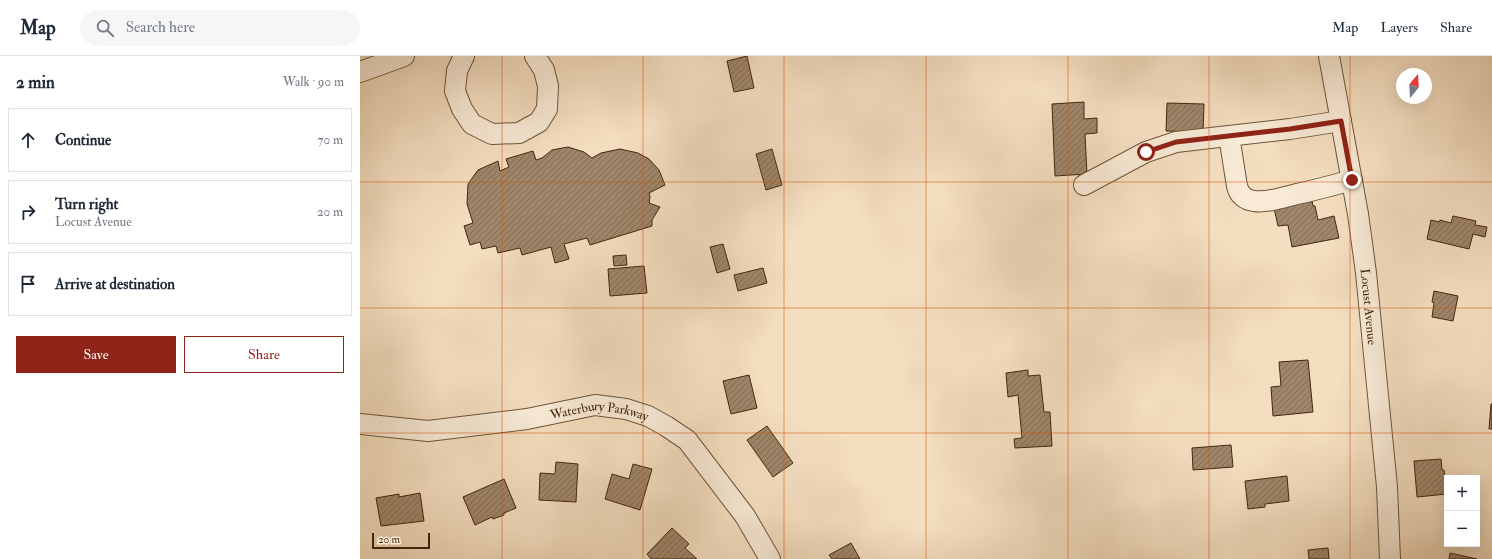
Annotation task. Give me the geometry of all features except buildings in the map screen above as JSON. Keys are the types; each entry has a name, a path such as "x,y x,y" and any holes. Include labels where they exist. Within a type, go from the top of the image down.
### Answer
{"street":[{"path":"360,72 404,56"},
{"path":"464,56 457,71 455,91 462,109 472,124 492,134 496,134 519,133 539,122 547,109 548,86 544,70 535,56"},
{"name":"Locust Avenue","path":"1329,56 1352,180 1366,273 1387,487 1390,559"},
{"path":"1084,185 1146,152 1176,142 1341,121"},
{"path":"1229,136 1239,194 1246,199 1263,201 1283,198 1352,180"},
{"name":"Waterbury Parkway","path":"360,424 428,431 527,419 595,405 619,408 648,416 687,440 745,516 770,559"}],"route":[{"path":"1146,152 1176,142 1290,129 1341,121 1352,180"}]}
